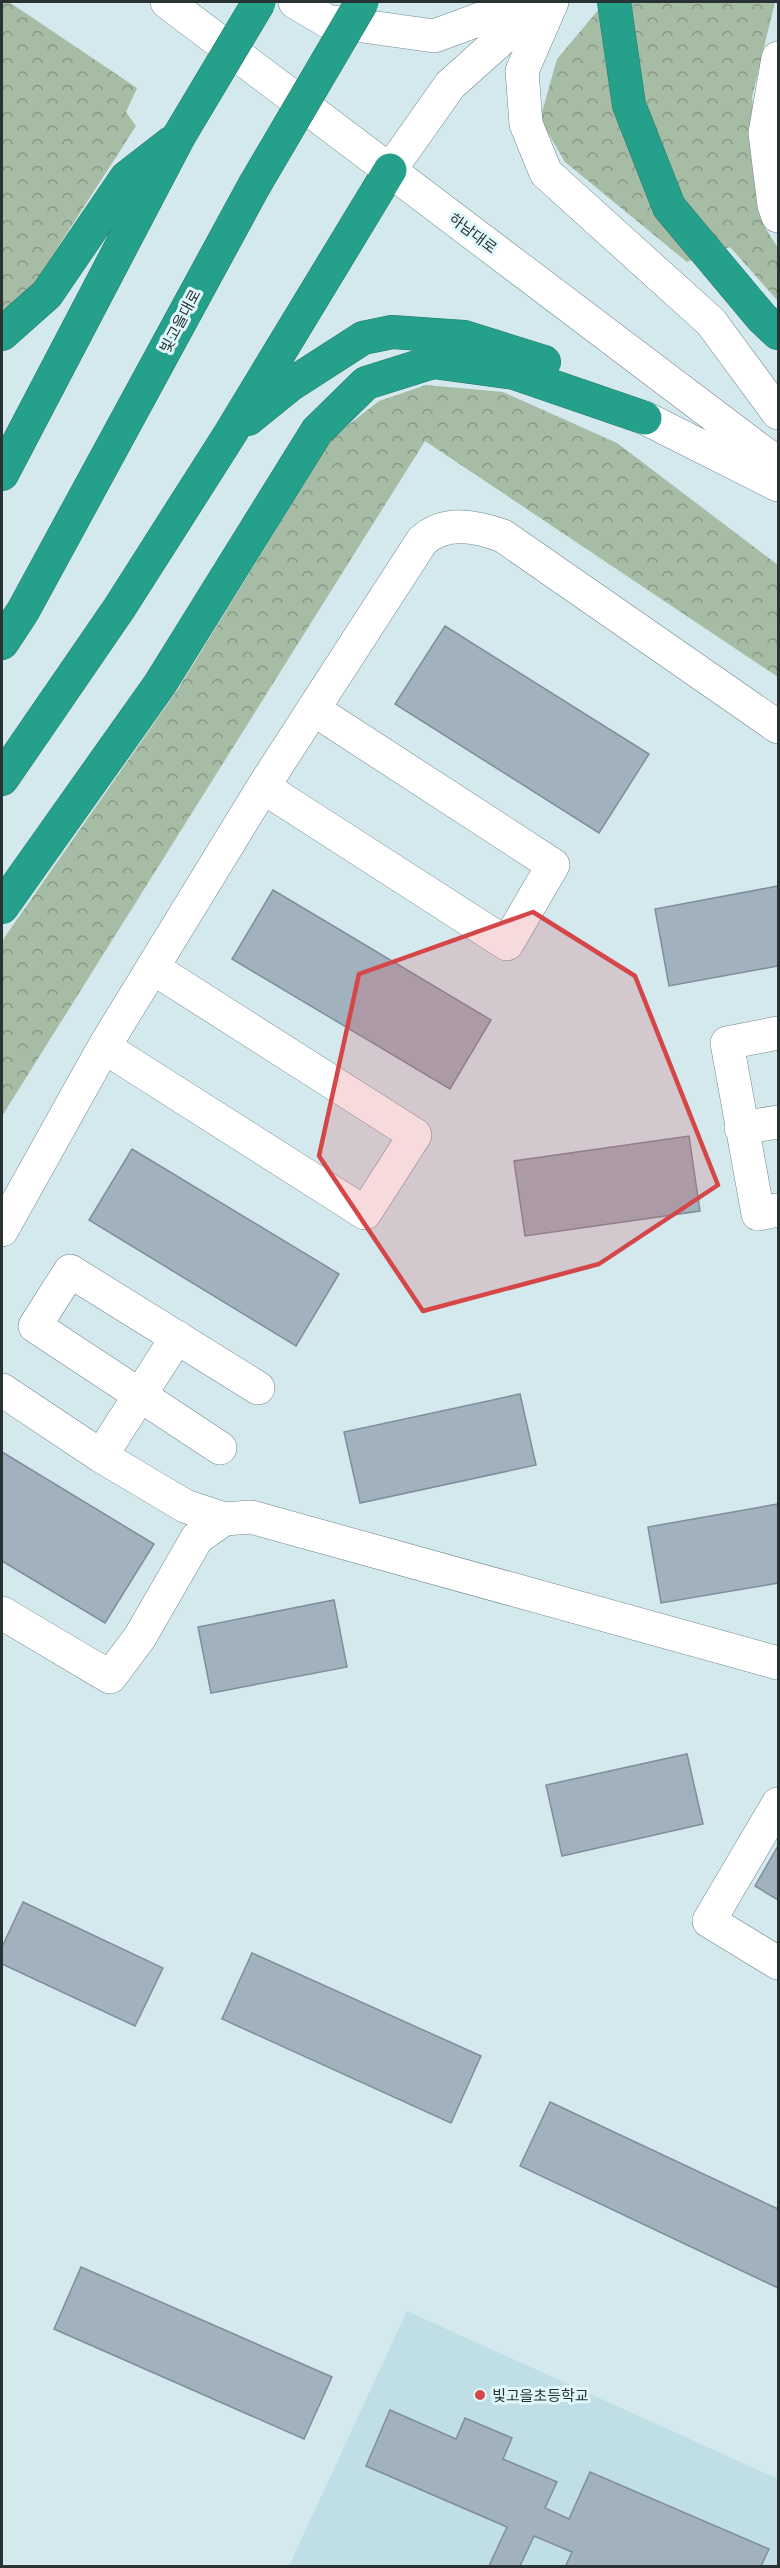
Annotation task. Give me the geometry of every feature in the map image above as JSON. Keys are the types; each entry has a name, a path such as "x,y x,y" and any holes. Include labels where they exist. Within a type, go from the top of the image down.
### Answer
{"highway":[{"path":"2,474 179,136 259,2"},
{"name":"빛고을대로","path":"2,643 23,611 254,186 362,2"},
{"path":"614,2 628,105 669,207 770,325"},
{"path":"2,334 46,294 126,178 179,136"},
{"path":"2,779 120,606 230,434 390,170"},
{"path":"230,434 290,385 363,338 392,332 464,337 537,358 645,418"},
{"path":"2,907 160,684 317,431 366,383 433,362 514,373 645,418"}],"street":[{"name":"하남대로","path":"167,2 778,464"},
{"path":"295,2 327,21 434,36 527,2"},
{"path":"390,170 450,85 544,2"},
{"path":"552,2 522,71 525,124 546,173 711,322 778,414"},
{"path":"778,58 765,133 774,205 778,216"},
{"path":"645,418 778,485"},
{"path":"2,1230 104,1047 263,787 422,542 430,534 460,526 483,528 503,536 778,727"},
{"path":"263,787 507,944 554,865 313,708"},
{"path":"104,1047 364,1213 415,1135 153,968"},
{"path":"778,1033 727,1043 758,1214 778,1210"},
{"path":"741,1128 778,1122"},
{"path":"220,1448 35,1326 70,1271 258,1388"},
{"path":"101,1456 177,1337"},
{"path":"2,1390 101,1456 186,1506 224,1519 251,1517 778,1663"},
{"path":"2,1613 110,1677 140,1637 197,1538 224,1519"},
{"path":"778,1804 709,1922 778,1963"}],"highlighted area":[{"path":"533,912 635,976 718,1185 599,1264 423,1311 319,1156 359,974"}],"shaded area":[{"name":"빛고을초등학교","path":"407,2311 778,2479 778,2566 289,2566"}],"green space":[{"path":"2,2 9,2 137,88 126,112 136,126 34,284 2,312"},
{"path":"605,2 775,2 752,97 766,229 778,248 778,301 730,247 687,262 565,162 540,119 557,59"},
{"path":"426,385 503,392 617,443 778,565 778,677 425,441 2,1116 2,941 178,689 333,437 379,401"}],"building":[{"path":"445,626 649,754 599,833 395,704"},
{"path":"778,886 778,966 669,986 655,909"},
{"path":"273,890 491,1020 450,1089 232,959"},
{"path":"689,1136 700,1211 525,1236 514,1161"},
{"path":"132,1149 339,1274 296,1346 89,1220"},
{"path":"520,1394 536,1465 360,1503 344,1432"},
{"path":"2,1452 154,1544 105,1623 2,1561"},
{"path":"778,1504 778,1583 661,1603 648,1527"},
{"path":"334,1600 347,1667 211,1693 198,1627"},
{"path":"687,1754 703,1824 562,1856 546,1785"},
{"path":"778,1846 778,1900 755,1886"},
{"path":"23,1902 163,1968 135,2026 2,1964 2,1947"},
{"path":"252,1953 481,2056 451,2123 222,2019"},
{"path":"550,2102 778,2209 778,2288 520,2166"},
{"path":"81,2267 332,2377 304,2439 54,2329"},
{"path":"390,2410 456,2439 465,2418 512,2438 503,2459 557,2482 545,2508 569,2519 590,2472 769,2549 761,2566 569,2566 566,2565 572,2552 534,2536 520,2566 489,2566 507,2527 366,2466"}],"place":[{"name":"빛고을초등학교","path":"480,2395"}]}
